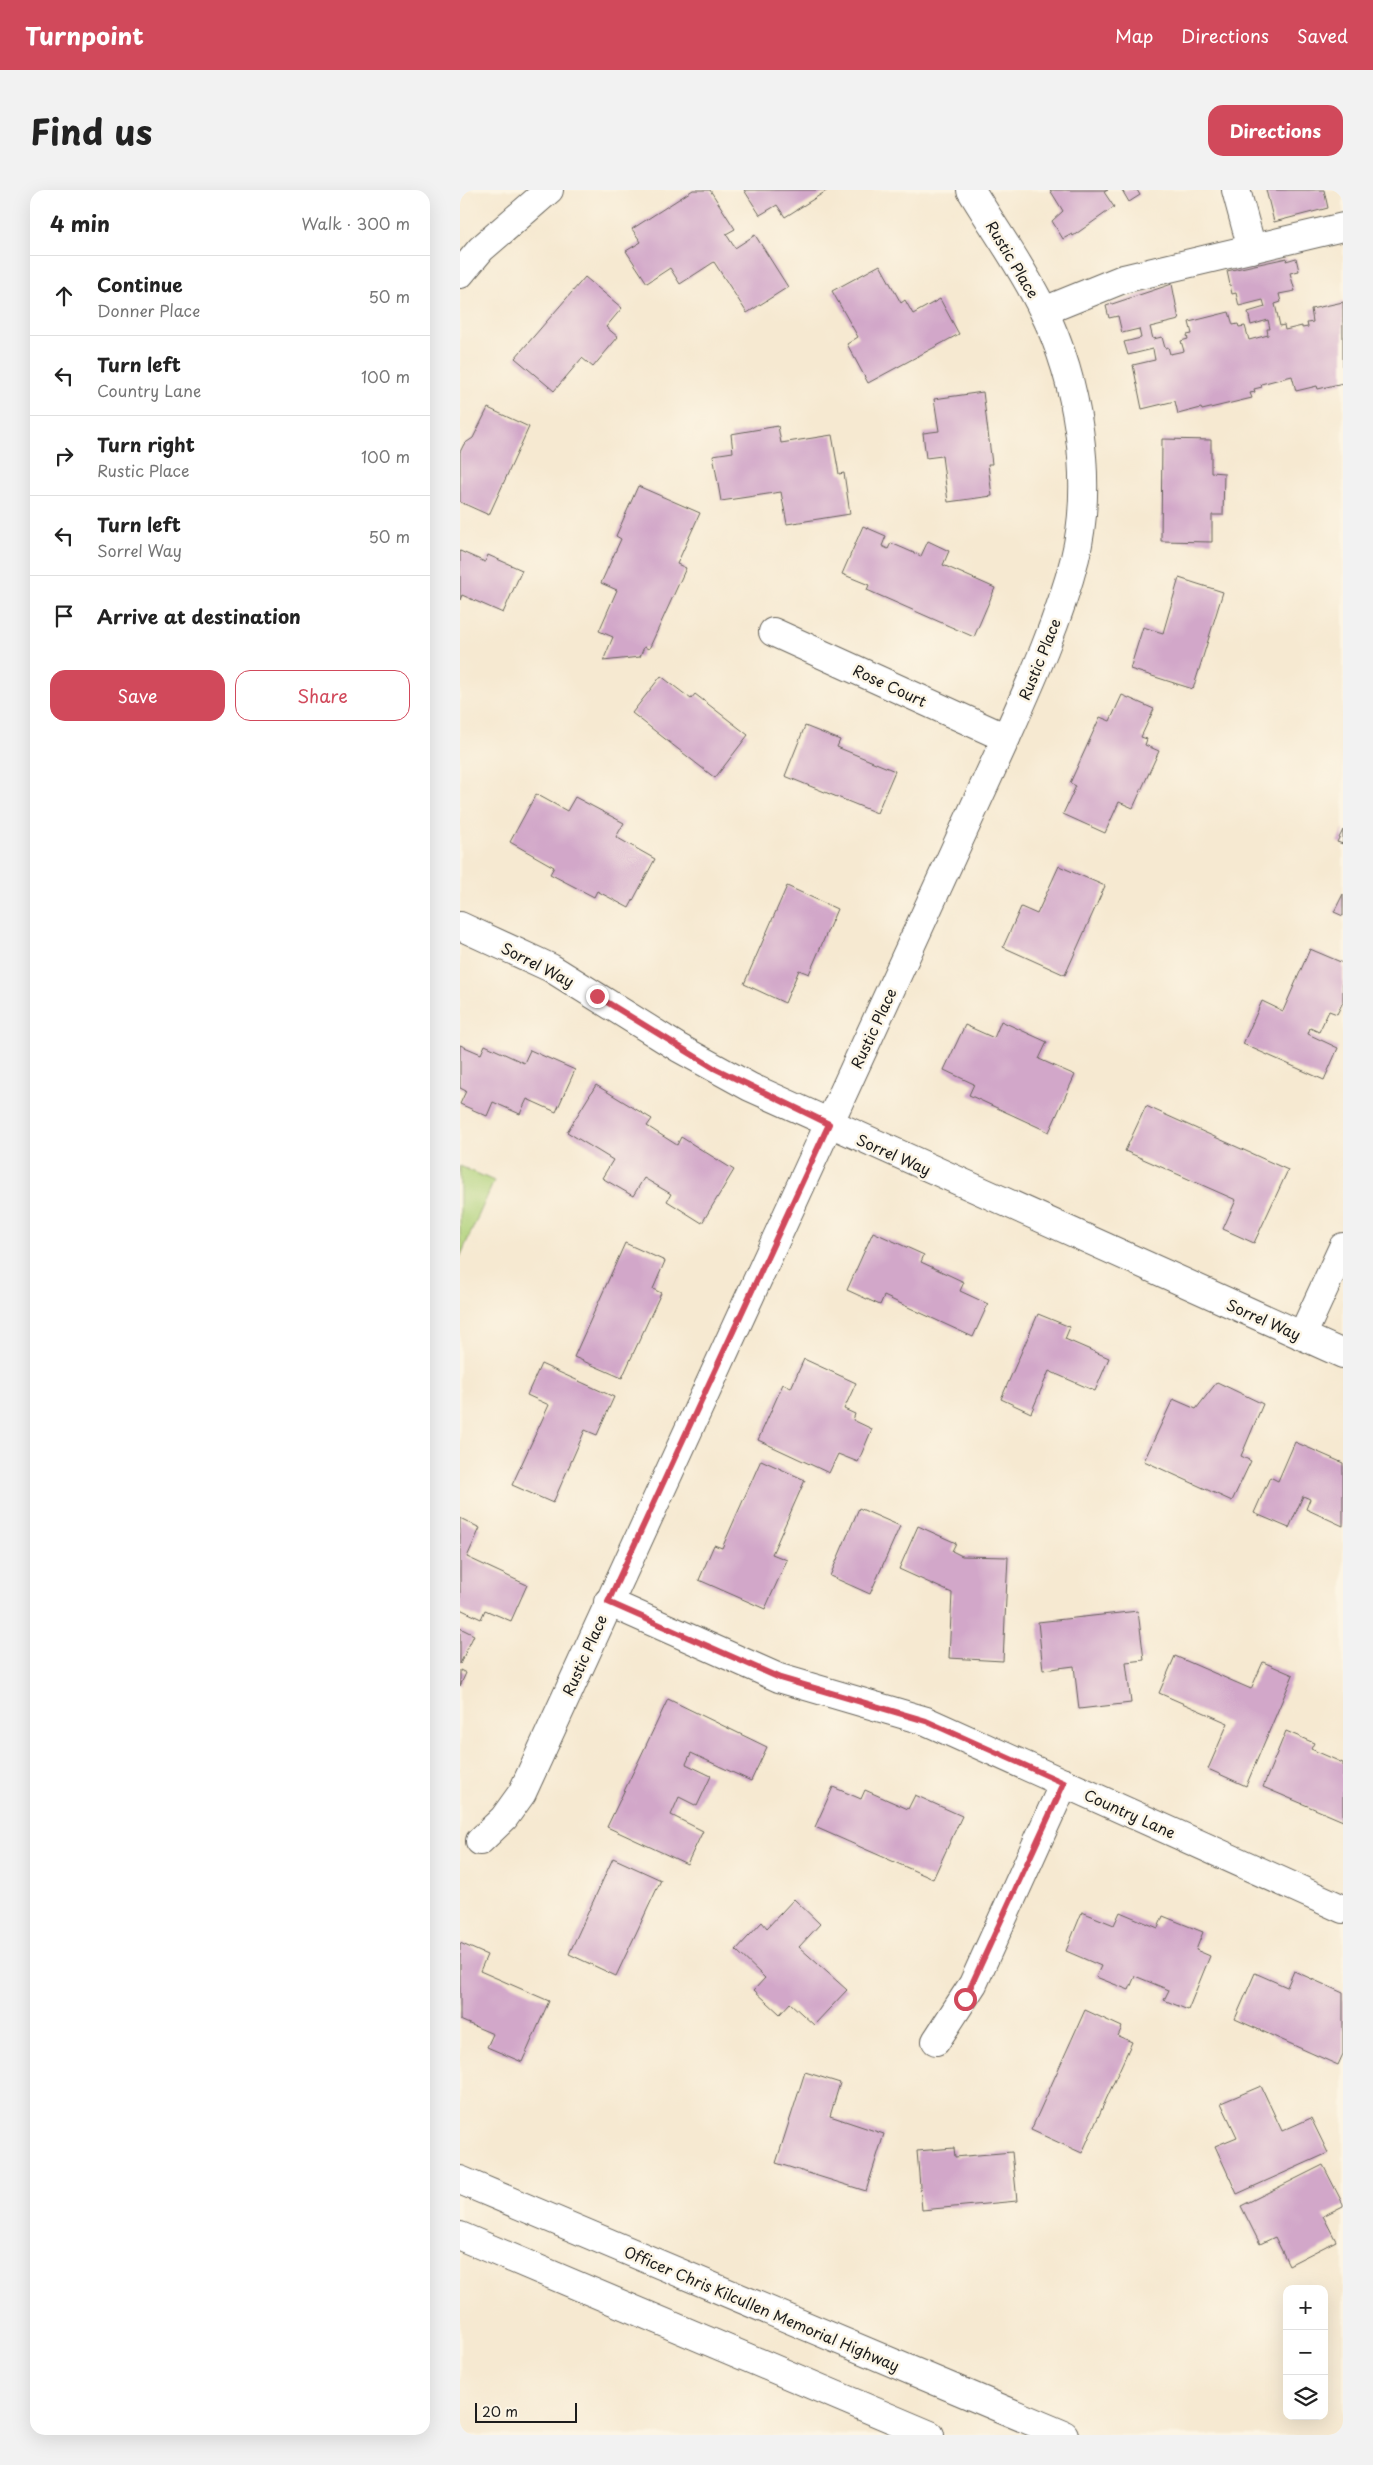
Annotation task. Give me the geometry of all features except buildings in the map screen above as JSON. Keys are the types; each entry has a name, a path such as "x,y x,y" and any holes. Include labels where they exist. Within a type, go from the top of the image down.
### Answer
{"main road":[{"path":"460,274 481,249 549,190"},
{"name":"Rustic Place","path":"480,1841 504,1818 522,1793 1006,738 1056,618 1075,557 1081,524 1081,459 1078,426 1065,364 1044,312 971,190"},
{"path":"1236,190 1252,249"},
{"path":"1044,312 1112,282 1343,228"},
{"name":"Rose Court","path":"773,632 1006,738"},
{"name":"Sorrel Way","path":"460,926 551,968 714,1068 829,1124 1343,1354"},
{"path":"1302,1336 1343,1247"},
{"name":"Country Lane","path":"608,1602 772,1676 926,1721 1343,1909"},
{"path":"936,2042 973,1984 1064,1783"},
{"name":"Officer Chris Kilcullen Memorial Highway","path":"460,2180 1064,2435"},
{"path":"460,2236 930,2435"}],"green space":[{"path":"460,1166 494,1181 460,1257"}],"route":[{"path":"597,996 714,1068 829,1124 608,1602 751,1667 814,1690 894,1710 926,1721 1064,1783 965,1999"}]}
